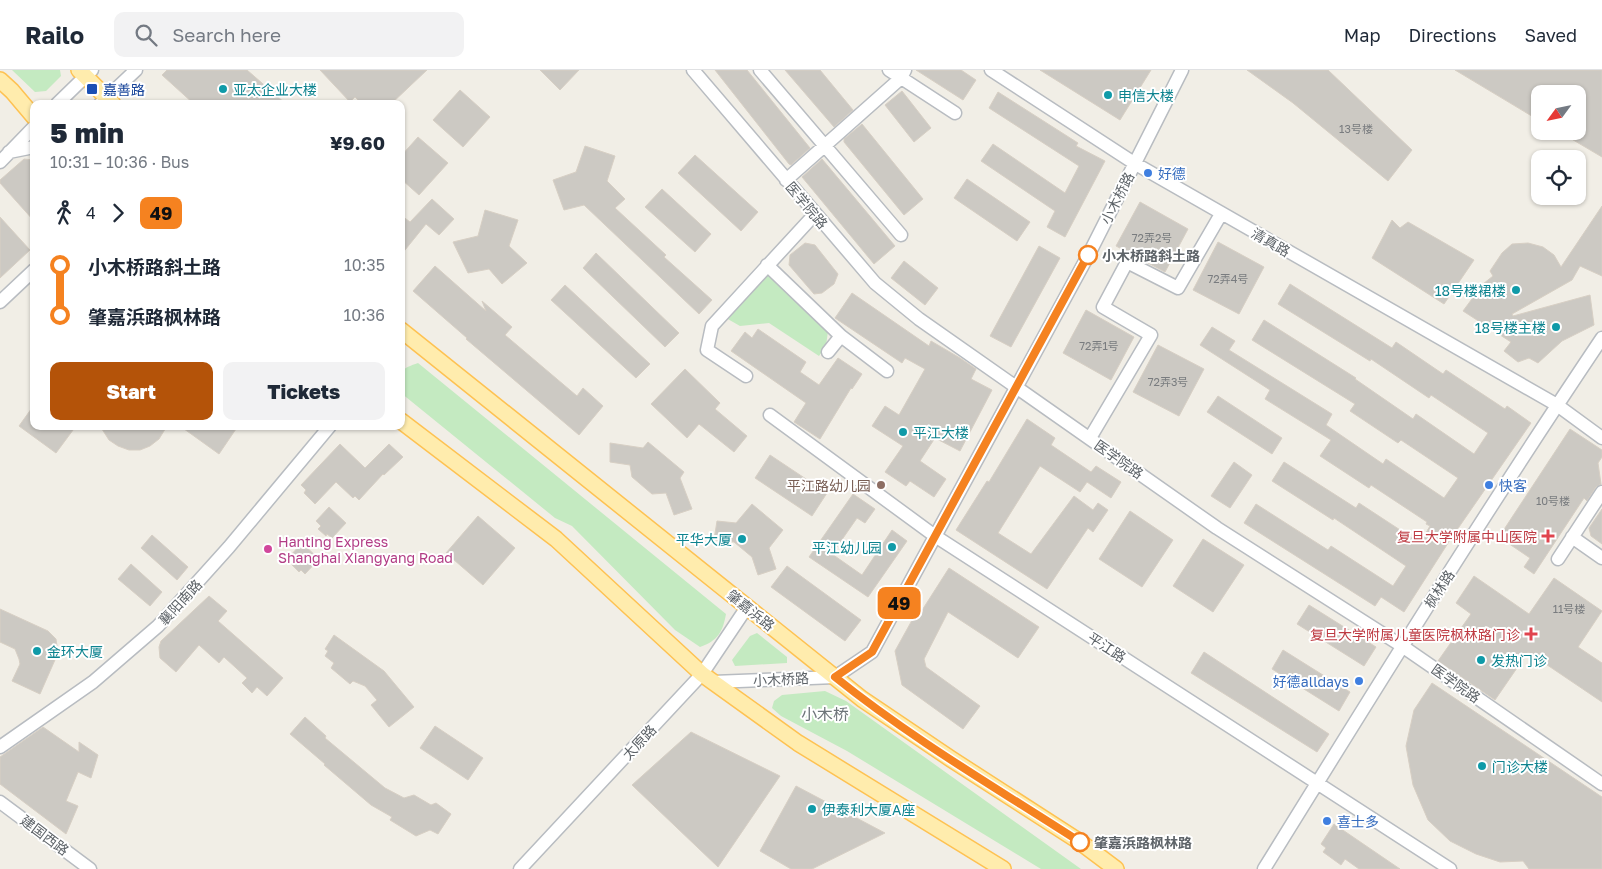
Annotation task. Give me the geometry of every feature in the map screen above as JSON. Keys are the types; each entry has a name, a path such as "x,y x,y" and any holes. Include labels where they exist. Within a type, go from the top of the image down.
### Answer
{"main road":[{"path":"85,72 105,100"},
{"path":"0,80 30,112"},
{"name":"肇嘉浜路","path":"405,336 862,699 1080,842 1116,869"},
{"path":"405,424 556,538 707,678 798,743 1003,869"}],"street":[{"path":"108,100 136,70"},
{"name":"医学院路","path":"693,70 875,284 919,319 1217,528 1402,646 1602,784"},
{"path":"760,70 901,235"},
{"path":"888,70 903,74 955,113"},
{"name":"清真路","path":"991,70 1134,163 1557,406 1602,438"},
{"path":"1008,81 1015,70"},
{"name":"小木桥路","path":"707,678 835,677 872,652 1089,254 1182,70"},
{"path":"60,100 85,72"},
{"path":"786,180 825,147 903,74"},
{"path":"0,162 30,131"},
{"path":"9,152 30,147"},
{"path":"746,376 707,350 712,326 815,214"},
{"path":"1090,438 1151,335 1103,306 1127,262 1178,288 1221,214"},
{"path":"767,265 841,336 887,371"},
{"path":"0,302 30,274"},
{"path":"828,352 841,336"},
{"name":"枫林路","path":"1264,869 1402,646 1602,338"},
{"name":"平江路","path":"770,415 935,536 1450,869"},
{"name":"襄阳南路","path":"0,747 93,682 158,626 229,547 327,430"},
{"path":"1558,559 1602,492"},
{"path":"1572,537 1602,558"},
{"name":"太原路","path":"520,869 707,678 747,607"},
{"name":"建国西路","path":"0,802 85,868"}],"green space":[{"path":"12,70 60,70 61,76 46,91 35,92"},
{"path":"767,274 828,331 826,346 819,356 769,323 740,326 726,318"},
{"path":"418,363 726,614 719,635 711,642 700,647 675,630 572,526 555,518 405,396 406,368"},
{"path":"757,633 787,657 787,663 735,666 732,660 750,636"},
{"path":"825,691 846,701 1081,869 1041,869 847,751 781,716 772,708 774,701 782,695"}],"building":[{"name":"亚太企业大楼","path":"167,70 247,70 281,100 190,100 162,75"},
{"path":"320,70 427,70 395,100 358,100 355,97 352,100 348,100"},
{"path":"540,70 579,70 560,90"},
{"path":"715,70 747,70 810,148 791,165 789,164"},
{"path":"785,70 820,70 853,110 834,127"},
{"path":"916,70 961,70 976,80 963,100"},
{"name":"申信大楼","path":"1040,70 1151,70 1120,120"},
{"path":"1247,70 1328,70 1412,150 1388,181 1293,103"},
{"path":"1455,70 1602,70 1602,157 1573,140 1586,140 1586,85 1531,85 1531,116"},
{"path":"460,90 490,117 463,147 433,120"},
{"path":"902,91 931,128 914,142 885,105"},
{"path":"998,92 1078,143 1076,146 1105,161 1065,237 1047,227 1055,211 981,161 993,144 1065,193 1079,166 989,108"},
{"path":"862,124 923,199 904,215 844,142 844,139"},
{"path":"418,137 448,163 419,195 405,183 405,152"},
{"path":"585,146 615,156 607,181 625,199 615,208 666,255 664,257 712,300 699,314 584,205 564,210 553,180 576,172"},
{"path":"695,155 758,212 741,231 678,173"},
{"path":"24,159 30,160 30,217 0,183 0,180"},
{"path":"822,159 895,246 874,264 802,177"},
{"path":"967,179 1030,222 1017,241 954,198"},
{"path":"662,189 711,234 695,252 645,207"},
{"path":"432,199 454,219 439,235 426,224 405,250 405,218 410,222"},
{"path":"1140,202 1188,229 1165,272 1116,246"},
{"path":"1602,206 1602,276 1580,266 1572,280 1512,314 1513,316 1590,295 1594,325 1562,341 1538,363 1529,358 1518,362 1504,351 1511,342 1463,311 1483,284 1493,276 1490,271 1502,253 1512,244 1528,243 1543,247 1554,255 1561,267"},
{"path":"485,210 518,220 509,246 527,263 502,284 489,269 468,273 453,242 478,236"},
{"path":"0,217 30,250 0,278"},
{"path":"1392,220 1400,228 1408,222 1474,260 1444,304 1372,258"},
{"path":"1218,242 1264,267 1239,314 1193,290"},
{"path":"805,243 815,245 838,274 834,284 822,293 814,294 789,265 790,255"},
{"path":"1039,246 1060,258 1011,347 990,336"},
{"path":"596,253 679,333 665,347 583,268"},
{"path":"904,261 938,288 925,305 891,278"},
{"path":"435,266 486,311 482,301 512,327 505,335 577,396 583,388 603,406 579,435 466,339 413,291"},
{"path":"1290,284 1392,348 1396,342 1443,374 1446,370 1505,409 1507,406 1531,423 1450,540 1404,612 1381,597 1375,606 1244,523 1256,504 1328,550 1331,546 1393,586 1406,566 1334,518 1333,520 1272,481 1284,462 1356,508 1359,503 1420,543 1430,526 1426,524 1427,522 1371,485 1369,488 1320,456 1331,440 1265,399 1270,390 1200,345 1212,327 1235,341 1229,350 1332,414 1326,425 1383,464 1386,459 1444,498 1458,478 1401,440 1398,443 1350,411 1355,404 1252,340 1264,320 1356,378 1413,419 1416,414 1474,454 1488,433 1431,395 1429,398 1371,359 1370,361 1278,304"},
{"path":"565,285 650,364 636,378 551,300"},
{"path":"852,293 929,346 931,341 976,369 971,379 992,390 960,451 935,438 920,461 946,479 934,497 910,481 906,486 885,472 903,446 872,426 885,406 899,415 925,369 905,358 902,363 835,318"},
{"path":"1086,310 1134,337 1111,380 1063,353"},
{"path":"758,329 806,362 800,372 819,385 838,358 862,374 851,388 820,439 794,422 806,403 731,351 745,332 752,338"},
{"path":"1158,345 1204,369 1179,416 1133,392"},
{"path":"685,369 720,403 715,409 747,436 734,452 699,424 687,438 651,404"},
{"path":"1218,396 1282,438 1272,454 1207,412"},
{"path":"30,411 30,430 73,430 56,453 19,426"},
{"path":"1027,419 1055,438 1051,445 1091,472 1096,466 1121,482 1111,498 1087,482 1080,492 1040,466 998,533 1031,554 1074,496 1093,510 1098,503 1108,510 1093,532 1088,528 1047,589 956,530 987,481 989,482"},
{"path":"1570,429 1602,450 1602,457 1598,463 1601,484 1596,487 1587,501 1584,498 1534,574 1524,567 1530,558 1499,537"},
{"path":"103,430 165,430 159,439 150,446 140,450 129,450 109,440"},
{"path":"186,430 235,430 219,454"},
{"path":"648,442 684,472 680,478 692,509 674,515 666,493 652,494 632,477 630,465 610,462 610,443 643,448"},
{"path":"340,444 365,468 389,444 403,457 383,474 359,500 355,496 353,498 336,482 315,504 304,493 306,490 301,485"},
{"path":"770,455 827,493 812,516 755,478"},
{"path":"1234,462 1252,475 1230,508 1211,496"},
{"name":"平江幼儿园","path":"853,494 875,509 865,523 857,518 832,554 862,575 892,530 907,541 868,597 809,557"},
{"name":"平华大厦","path":"752,504 783,530 769,548 776,569 758,575 752,557 734,542 714,540 717,521 736,523"},
{"path":"329,507 346,523 332,538 327,534 326,536 318,529 321,526 316,521"},
{"path":"1602,509 1602,544 1591,536 1589,528"},
{"path":"1130,511 1173,540 1142,587 1099,559"},
{"path":"478,516 515,548 483,585 446,553"},
{"path":"152,535 188,567 177,580 141,548"},
{"path":"1203,539 1244,565 1213,612 1173,586"},
{"path":"302,543 319,559 305,574 301,570 299,572 292,565 294,562 289,557"},
{"path":"131,564 162,592 150,606 118,579"},
{"path":"787,566 861,620 845,641 771,587"},
{"path":"949,568 1039,627 1018,658 948,612 924,659 926,667 980,706 963,729 902,685 895,651 916,613 919,615"},
{"path":"1474,576 1529,614 1554,578 1602,611 1578,647 1602,663 1602,702 1528,652 1495,700 1438,661 1471,614 1456,603"},
{"path":"209,596 227,611 218,621 283,678 267,696 257,687 252,693 242,683 247,678 224,657 219,663 199,645 176,672 160,658 159,647 161,641"},
{"path":"1309,605 1376,647 1364,666 1297,624"},
{"name":"金环大厦","path":"0,609 48,631 56,639 58,653 40,694 12,681 20,664 15,649 0,642"},
{"path":"334,635 384,671 414,707 389,727 371,705 377,700 365,686 353,681 350,684 331,668 334,663 325,656 328,651 325,649"},
{"path":"1283,650 1350,692 1339,711 1272,669"},
{"path":"1204,652 1329,734 1317,752 1191,673"},
{"name":"门诊大楼","path":"1432,683 1602,797 1602,869 1529,869 1523,861 1500,862 1476,854 1450,841 1428,820 1413,785 1406,746 1414,710"},
{"path":"305,717 326,736 325,738 385,788 404,798 414,795 431,805 436,803 451,814 438,834 430,830 416,836 390,820 392,817 371,805 324,765 290,734"},
{"path":"435,726 483,758 468,780 420,748"},
{"path":"43,727 79,752 79,742 98,755 91,778 78,772 66,801 78,806 66,834 0,784 0,757"},
{"path":"691,732 780,776 718,867 632,785"},
{"name":"伊泰利大厦A座","path":"796,786 885,833 812,869 791,869 760,851"},
{"path":"1334,824 1400,869 1359,869 1345,859 1341,865 1323,852 1326,848 1321,844"}],"bus line":[{"name":"49","path":"1080,842 936,749 862,699 835,677 872,652 1088,255"}],"place":[{"name":"嘉善路","path":"92,89"},
{"name":"亚太企业大楼","path":"223,89"},
{"name":"申信大楼","path":"1108,95"},
{"name":"好德","path":"1148,173"},
{"name":"小木桥路斜土路","path":"1088,255"},
{"name":"18号楼裙楼","path":"1516,290"},
{"name":"18号楼主楼","path":"1556,327"},
{"name":"平江大楼","path":"903,432"},
{"name":"平江路幼儿园","path":"881,485"},
{"name":"快客","path":"1489,485"},
{"name":"复旦大学附属中山医院","path":"1548,536"},
{"name":"平华大厦","path":"742,539"},
{"name":"平江幼儿园","path":"892,547"},
{"name":"Hanting Express Shanghai Xiangyang Road","path":"268,549"},
{"name":"复旦大学附属儿童医院枫林路门诊","path":"1531,634"},
{"name":"金环大厦","path":"37,651"},
{"name":"发热门诊","path":"1481,660"},
{"name":"好德alldays","path":"1359,681"},
{"name":"门诊大楼","path":"1482,766"},
{"name":"伊泰利大厦A座","path":"812,809"},
{"name":"喜士多","path":"1327,821"},
{"name":"肇嘉浜路枫林路","path":"1080,842"}],"district":[{"name":"小木桥","path":"825,714"}]}
